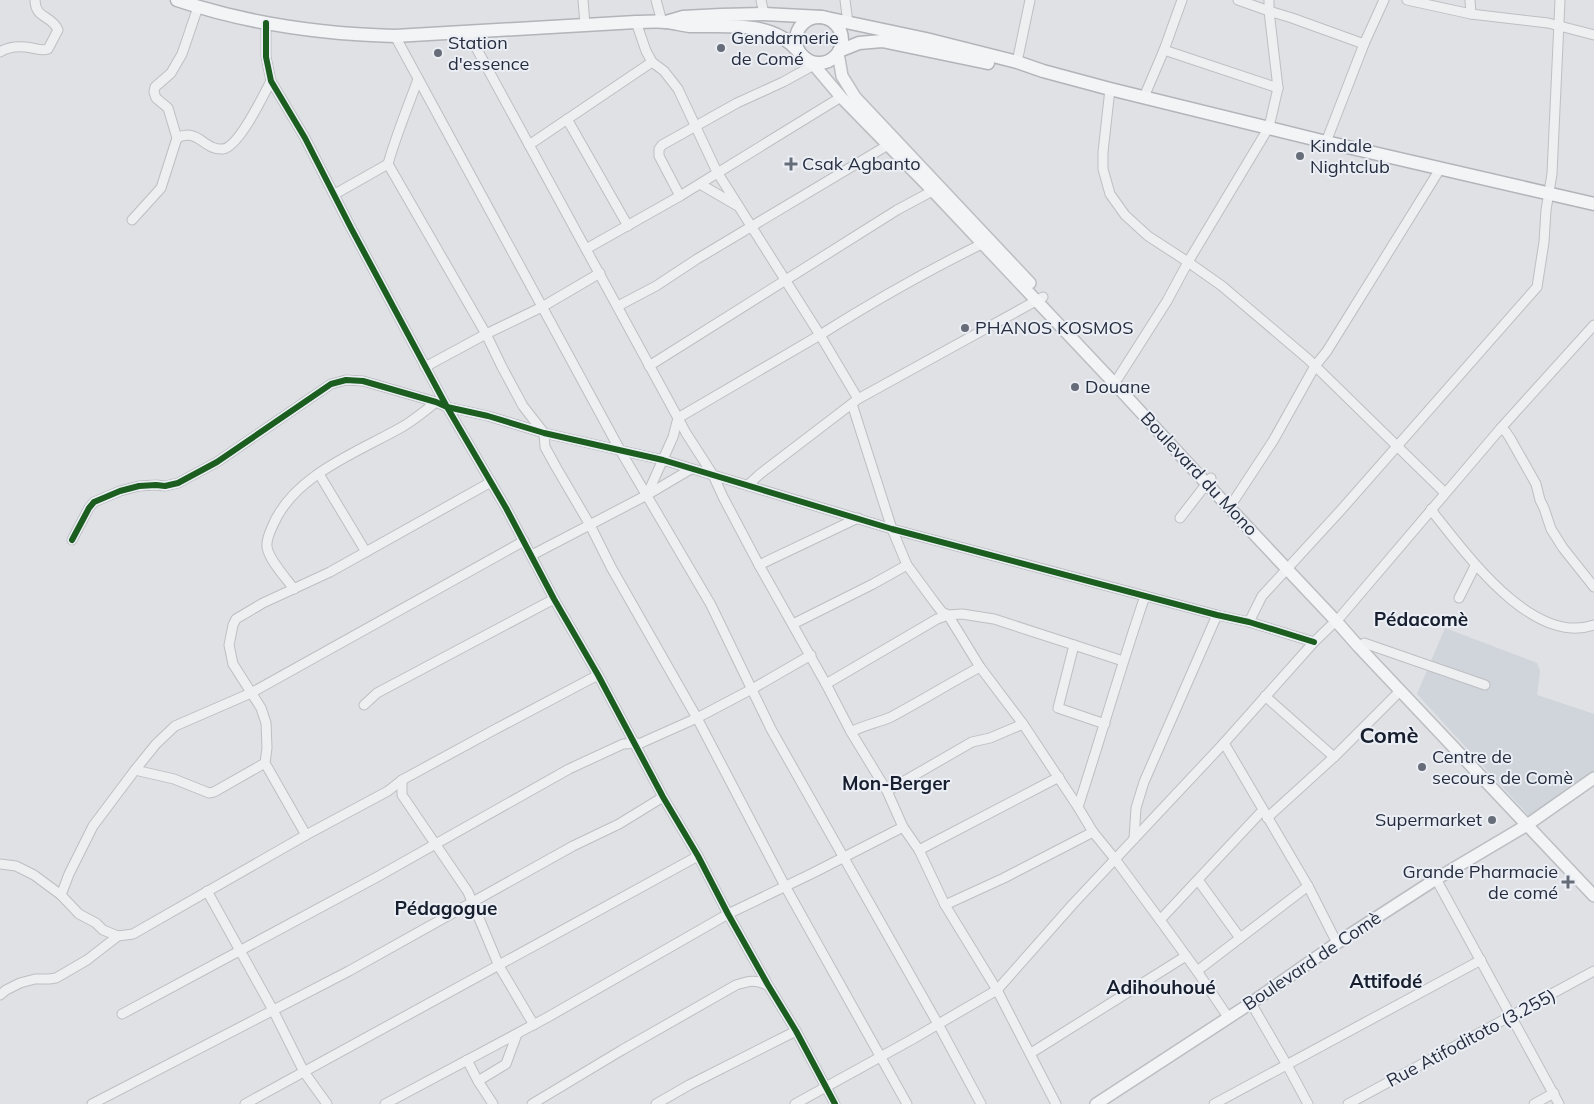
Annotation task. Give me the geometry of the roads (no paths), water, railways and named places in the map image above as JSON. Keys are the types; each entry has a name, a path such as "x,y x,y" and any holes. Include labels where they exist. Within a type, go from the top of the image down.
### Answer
{"highway":[{"path":"177,0 266,24 328,33 395,36 636,22 756,28 773,33 791,42 801,54 807,60 820,63 833,58 838,52 842,39 838,28 829,19 822,17 809,19 799,27 796,40 801,54"},
{"path":"664,22 683,17 764,14 822,17 926,39 1017,62 1110,89 1326,142 1594,204"},
{"path":"838,52 859,43 882,41 1005,66 1043,71"}],"main road":[{"name":"Boulevard du Mono","path":"838,52 844,82 892,143"},
{"name":"Boulevard du Mono","path":"801,54 814,65 841,98 892,143 1118,378 1209,481 1234,502 1290,567"},
{"name":"Boulevard du Mono","path":"1040,299 1114,383 1364,643 1594,896"},
{"name":"Boulevard du Mono","path":"1338,618 1358,646 1400,691 1594,889"},
{"name":"Boulevard de Comè","path":"1096,1104 1251,1003 1337,943 1436,879 1529,823 1594,778"}],"street":[{"path":"0,52 4,49 18,47 43,51 48,49 58,30 56,24 39,13 35,7 35,0"},
{"path":"583,0 584,25"},
{"path":"656,0 664,22"},
{"path":"761,0 764,14"},
{"path":"846,0 848,23"},
{"path":"1017,62 1030,0"},
{"path":"1144,97 1182,0"},
{"path":"1238,0 1364,44"},
{"path":"1118,378 1167,301 1188,262 1269,127 1278,88 1269,0"},
{"path":"1326,142 1364,44 1384,0"},
{"path":"1407,0 1471,14 1518,18 1558,25 1594,36"},
{"path":"1470,0 1471,14"},
{"path":"1249,622 1262,596 1397,447 1537,287 1553,160 1560,0"},
{"path":"132,220 161,188 177,138 168,108 156,98 154,92 155,87 171,73 182,54 198,7"},
{"path":"636,22 652,62 672,79 678,89 718,172 820,336 855,402 892,529 907,565 938,607 948,615 980,667 1023,724 1059,777 1093,832 1115,858 1228,1017"},
{"path":"266,24 266,57 271,80 305,138 447,407 532,555 554,599 698,856 728,914 796,1031 834,1104"},
{"path":"467,31 686,433 713,475 759,565 811,655 851,732 887,791 903,827 919,850 945,906 997,990 1056,1104"},
{"path":"395,36 620,450 710,605 770,729 938,1024 981,1104"},
{"path":"1164,50 1278,88"},
{"path":"529,145 652,62"},
{"path":"680,196 660,156 659,149 662,145 695,125 814,65"},
{"path":"418,79 393,144 388,164 486,334 523,406 544,433 545,447 697,718 785,886 907,1104"},
{"path":"177,138 184,134 189,134 215,148 224,149 228,147 253,116 271,80"},
{"path":"1110,89 1102,161 1110,194 1124,215 1148,236 1222,286 1316,366 1445,493"},
{"path":"586,249 680,196 841,98"},
{"path":"567,118 628,226"},
{"path":"618,306 656,286 697,259 892,143"},
{"path":"335,194 388,164"},
{"path":"1234,502 1273,441 1316,366 1440,169"},
{"path":"700,184 738,205"},
{"path":"649,366 897,210 937,189"},
{"path":"647,495 673,437 678,418 820,336 861,309 986,242"},
{"path":"426,367 486,334 542,307 600,273"},
{"path":"748,485 855,402 1040,299"},
{"path":"795,1104 997,990 1115,858 1224,743 1314,642 1338,618 1501,428 1594,325"},
{"path":"72,540 94,502 120,491 139,486 165,486 178,483 217,462 331,384 346,380 363,381 436,402 447,407 488,416 544,433 663,460 892,529 1217,616 1249,622 1314,642"},
{"path":"294,589 269,554 267,545 276,517 285,504 302,486 319,474 402,427 421,415 436,402"},
{"path":"1501,428 1510,438 1534,479 1551,529 1563,548 1594,587"},
{"path":"532,555 647,495 691,469"},
{"path":"319,474 366,552"},
{"path":"1180,518 1209,481"},
{"path":"306,835 265,763 267,748 266,723 261,708 233,664 229,645 236,619 244,613 330,572 491,482"},
{"path":"1432,509 1435,516 1475,566 1503,592 1535,617 1556,625 1575,628 1594,625"},
{"path":"759,565 858,518"},
{"path":"61,895 69,874 93,826 134,770 156,744 175,726 251,693 524,541"},
{"path":"793,624 907,565"},
{"path":"1459,598 1475,566"},
{"path":"1078,807 1105,724 1123,660 1145,596"},
{"path":"364,706 378,693 554,599"},
{"path":"826,684 937,619 948,615 962,614 994,618 1123,660"},
{"path":"1134,839 1136,808 1144,782 1217,616"},
{"path":"1364,643 1485,686"},
{"path":"1074,645 1058,708 1105,724"},
{"path":"122,1014 436,845 569,769 623,744 641,743 697,718 811,655"},
{"path":"851,732 861,726 873,724 891,716 980,667"},
{"path":"0,864 16,866 34,875 61,895 79,914 103,930 118,936 133,934 306,835 388,791 402,780 598,676"},
{"path":"1160,920 1265,814 1334,757 1400,691"},
{"path":"1266,696 1334,757"},
{"path":"887,791 972,742 990,738 1023,724"},
{"path":"1224,743 1308,886 1337,943"},
{"path":"134,770 174,779 209,793 265,763"},
{"path":"919,850 1059,777"},
{"path":"402,780 402,795 458,876 472,901 499,966 534,1025"},
{"path":"388,791 402,795"},
{"path":"92,1104 410,938 472,901 573,846 619,824 663,796"},
{"path":"386,1104 534,1025 728,914 903,827"},
{"path":"945,906 1093,832"},
{"path":"245,1104 698,856"},
{"path":"1436,879 1560,1104"},
{"path":"1198,880 1240,938"},
{"path":"1197,971 1308,886"},
{"path":"206,892 273,1010 304,1072 327,1104"},
{"path":"2,990 36,979 49,980 56,978 88,960 118,936"},
{"path":"1031,1053 1186,956"},
{"path":"1214,1104 1481,960"},
{"name":"Rue Atifoditoto (3.255)","path":"1348,1104 1594,971"},
{"path":"532,1104 736,985 749,980 757,980 768,985"},
{"path":"1251,1003 1308,1104"},
{"path":"656,1104 689,1085 796,1031"},
{"path":"478,1081 506,1064 517,1034"},
{"path":"467,1060 493,1104"},
{"path":"1534,1104 1554,1093"}],"place":[{"name":"Gendarmerie de Comé","path":"721,48"},
{"name":"Station d'essence","path":"438,53"},
{"name":"Kindale Nightclub","path":"1300,156"},
{"name":"Csak Agbanto","path":"791,164"},
{"name":"PHANOS KOSMOS","path":"965,328"},
{"name":"Douane","path":"1075,387"},
{"name":"Centre de secours de Comè","path":"1422,767"},
{"name":"Supermarket","path":"1492,820"},
{"name":"Grande Pharmacie de comé","path":"1568,882"}],"district":[{"name":"Pédacomè","path":"1421,619"},
{"name":"Comè","path":"1389,735"},
{"name":"Mon-Berger","path":"896,783"},
{"name":"Pédagogue","path":"446,908"},
{"name":"Attifodé","path":"1386,981"},
{"name":"Adihouhoué","path":"1161,987"}]}
